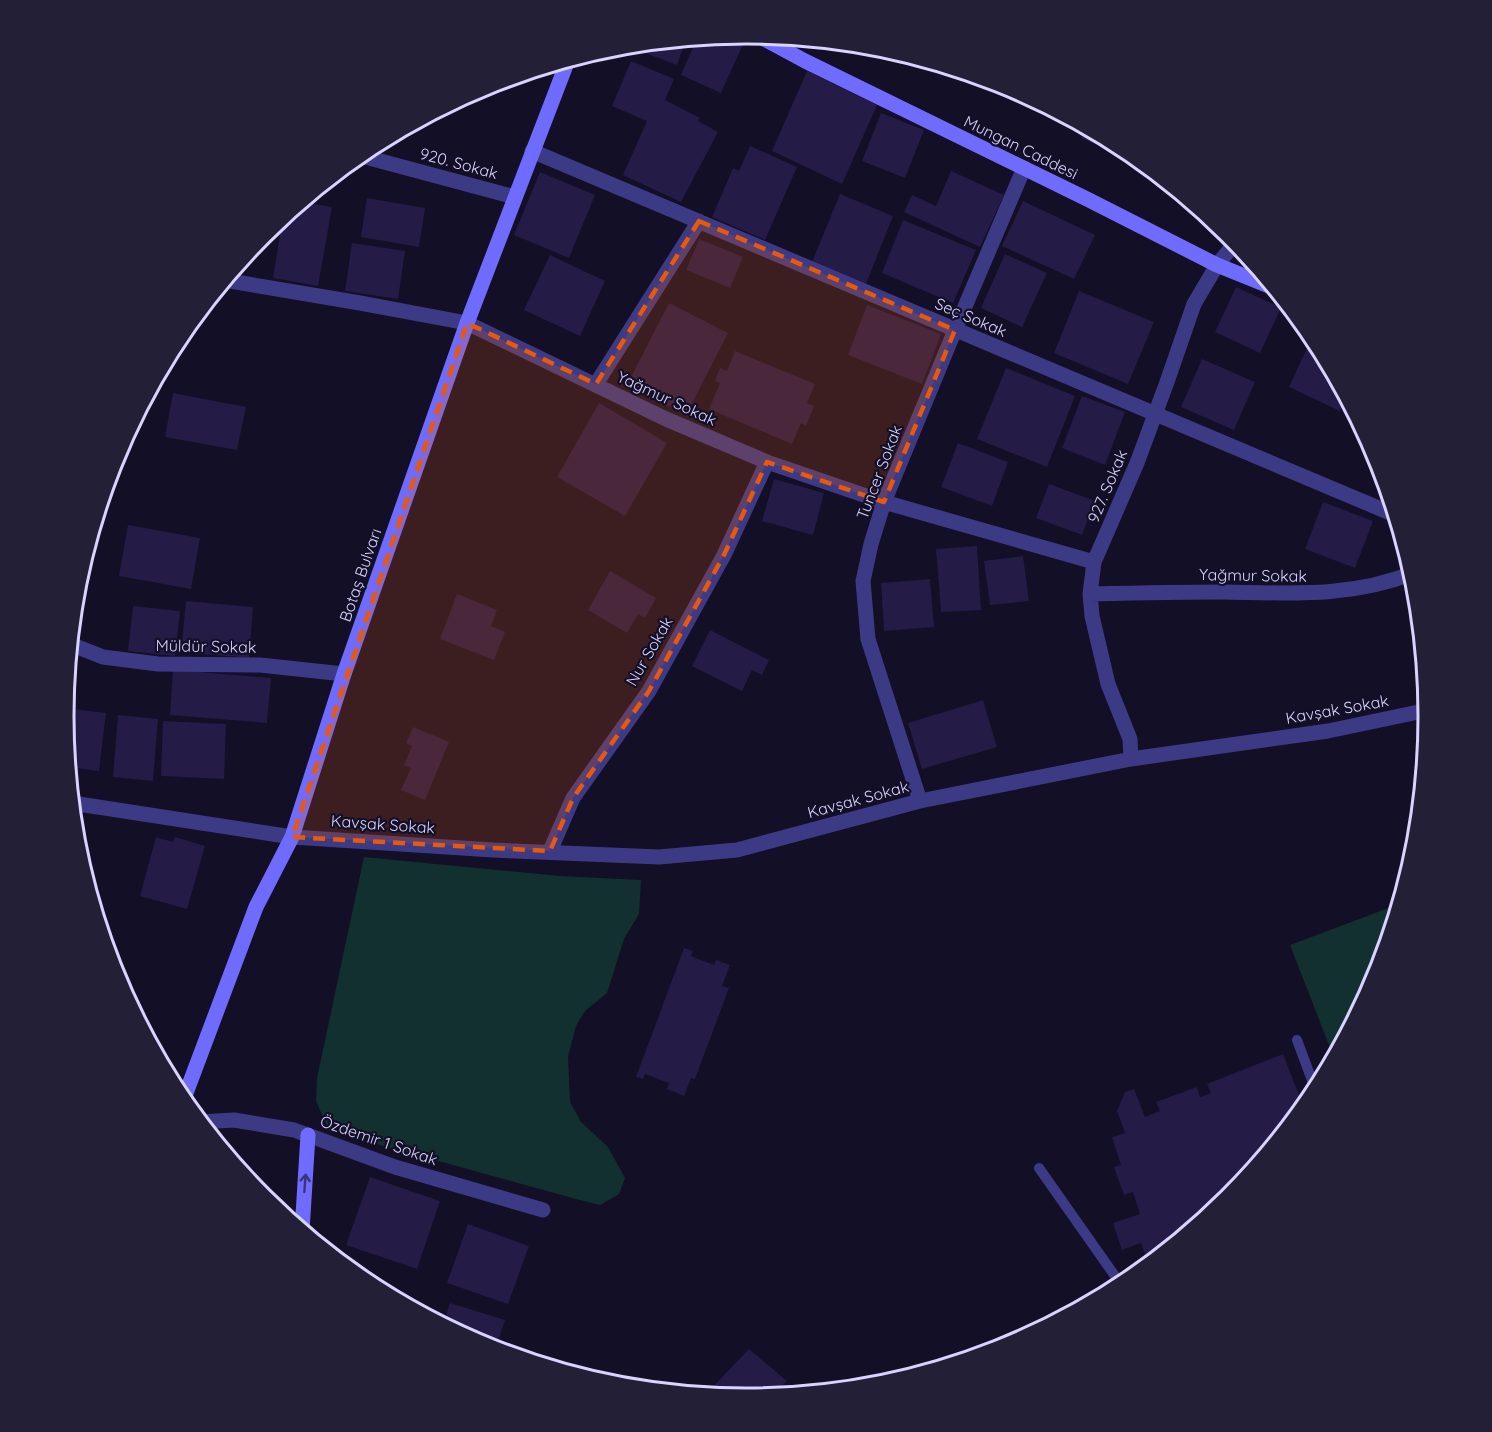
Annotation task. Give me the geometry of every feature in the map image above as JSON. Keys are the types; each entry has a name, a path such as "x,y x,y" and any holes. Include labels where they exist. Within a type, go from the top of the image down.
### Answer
{"street":[{"name":"Mungan Caddesi","path":"774,45 1216,265 1260,282"},
{"name":"Botaş Bulvarı","path":"187,1090 256,907 292,837 344,674 467,323 565,68"},
{"name":"Seç Sokak","path":"532,151 1387,511"},
{"name":"920. Sokak","path":"370,158 515,197"},
{"name":"Tuncer Sokak","path":"920,801 868,639 862,582 884,502 1024,168"},
{"path":"596,384 699,221"},
{"name":"927. Sokak","path":"1131,759 1130,739 1108,684 1092,616 1090,594 1094,562 1137,463 1194,304 1216,265 1230,249"},
{"name":"Yağmur Sokak","path":"233,282 467,323 666,419 767,462 884,502 1094,562"},
{"name":"Nur Sokak","path":"550,851 573,798 649,691 712,576 767,462"},
{"name":"Yağmur Sokak","path":"1090,594 1325,593 1385,584 1404,577"},
{"name":"Müldür Sokak","path":"77,647 103,657 158,664 260,665 344,674"},
{"name":"Kavşak Sokak","path":"79,804 292,837 659,857 737,850 920,801 1131,759 1328,731 1418,712"},
{"name":"Özdemir 1 Sokak","path":"209,1121 234,1120 294,1130 395,1167 543,1210"},
{"path":"303,1222 308,1135"}],"lane":[{"path":"1297,1040 1312,1079"},
{"path":"1039,1168 1116,1277"}],"highlighted area":[{"path":"699,221 955,330 884,502 767,462 724,555 649,691 573,798 550,851 292,837 467,323 596,384"}],"green space":[{"path":"364,857 560,876 641,880 639,914 624,939 607,993 585,1011 576,1026 568,1056 570,1102 581,1122 608,1147 625,1178 619,1194 600,1205 329,1131 316,1101 317,1078"},
{"path":"1391,907 1367,973 1330,1048 1290,945"}],"building":[{"path":"743,44 721,93 681,75 694,46"},
{"path":"683,47 677,65 642,52"},
{"path":"631,61 674,79 665,100 700,118 698,121 718,132 681,202 623,175 647,121 612,106"},
{"path":"807,71 877,105 842,184 772,151"},
{"path":"881,113 924,130 905,178 862,161"},
{"path":"1083,134 1107,149 1081,138"},
{"path":"750,146 797,167 765,240 712,217 733,168 739,171"},
{"path":"951,171 1004,195 980,247 904,212 912,195 936,206"},
{"path":"540,172 595,195 569,258 514,235"},
{"path":"840,194 893,216 866,284 812,262"},
{"path":"367,198 425,208 419,247 361,237"},
{"path":"1023,201 1095,235 1074,279 1002,246"},
{"path":"311,204 332,207 318,286 273,278 281,230"},
{"path":"903,220 976,250 953,303 882,273"},
{"path":"699,239 743,257 730,288 686,270"},
{"path":"352,243 405,251 398,299 345,291"},
{"path":"1005,254 1047,273 1022,327 981,308"},
{"path":"550,255 605,281 580,336 524,310"},
{"path":"1236,287 1281,308 1260,353 1215,332"},
{"path":"1079,291 1154,322 1128,384 1054,353"},
{"path":"669,303 728,333 686,415 627,385"},
{"path":"867,305 941,334 922,384 848,355"},
{"path":"1308,346 1342,406 1340,411 1289,387"},
{"path":"735,351 815,384 807,403 814,406 806,426 801,423 792,444 709,409 720,383 715,381 720,368 727,371"},
{"path":"1202,359 1255,382 1234,430 1181,407"},
{"path":"1006,368 1075,396 1047,467 977,439"},
{"path":"173,393 246,407 237,450 165,437"},
{"path":"1082,396 1125,412 1105,465 1062,448"},
{"path":"599,403 667,443 625,516 557,477"},
{"path":"958,443 1008,462 992,506 941,487"},
{"path":"774,479 824,493 813,535 762,521"},
{"path":"1049,484 1095,501 1082,535 1036,518"},
{"path":"1323,502 1373,521 1355,568 1305,549"},
{"path":"128,525 200,538 191,589 119,576"},
{"path":"977,546 981,610 941,612 936,549"},
{"path":"1023,556 1029,601 990,605 984,561"},
{"path":"610,571 656,598 645,618 638,614 627,633 588,610"},
{"path":"930,579 934,627 884,631 881,583"},
{"path":"457,594 497,610 491,626 505,632 494,660 440,639"},
{"path":"186,601 253,607 249,658 181,652"},
{"path":"133,606 180,611 175,656 128,651"},
{"path":"710,630 769,660 762,675 752,670 742,691 692,666"},
{"path":"173,670 271,678 267,723 170,715"},
{"path":"983,700 997,747 922,769 908,723"},
{"path":"74,709 106,713 99,771 76,768"},
{"path":"118,715 158,719 153,781 113,777"},
{"path":"163,721 226,724 224,779 161,776"},
{"path":"413,727 449,742 425,800 401,790 411,768 404,765 412,746 406,743"},
{"path":"156,837 173,842 175,837 205,846 187,909 140,896"},
{"path":"684,948 693,951 691,956 714,965 716,960 730,965 722,986 729,988 695,1079 691,1078 684,1096 667,1089 669,1083 645,1074 643,1079 636,1077"},
{"path":"1283,1054 1300,1097 1252,1159 1222,1192 1189,1222 1151,1253 1145,1255 1141,1243 1122,1250 1113,1223 1140,1214 1133,1192 1124,1195 1114,1167 1121,1165 1112,1137 1125,1133 1117,1111 1125,1092 1134,1089 1145,1117 1160,1111 1156,1102 1197,1087 1200,1097 1211,1093 1207,1084"},
{"path":"370,1177 440,1201 417,1269 346,1245"},
{"path":"468,1224 529,1246 508,1304 447,1283"},
{"path":"450,1303 505,1320 498,1341 446,1317"},
{"path":"749,1349 787,1381 781,1387 712,1387"}]}
